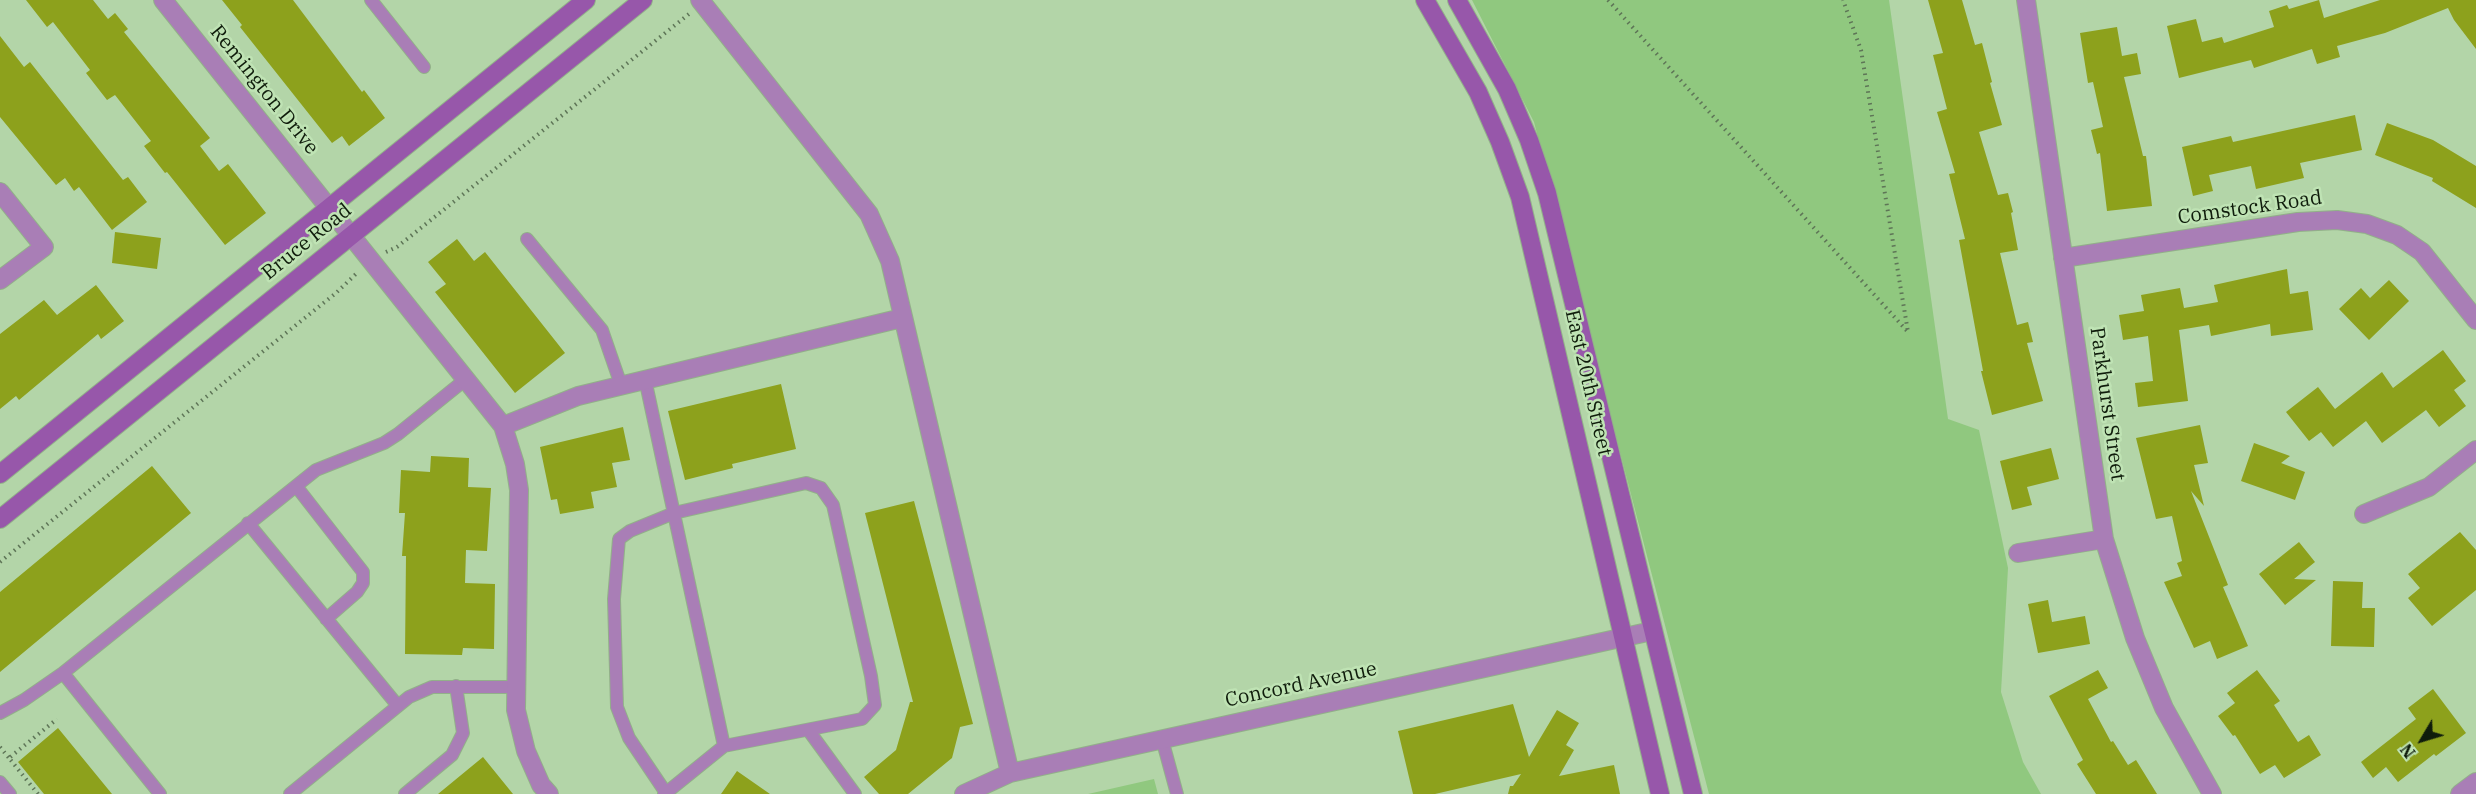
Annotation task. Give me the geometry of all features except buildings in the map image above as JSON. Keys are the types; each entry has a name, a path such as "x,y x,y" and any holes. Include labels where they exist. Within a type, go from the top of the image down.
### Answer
{"street":[{"name":"Remington Drive","path":"164,0 503,426"},
{"name":"Bruce Road","path":"0,474 586,0"},
{"name":"Bruce Road","path":"0,519 643,0"},
{"name":"East 20th Street","path":"1425,0 1478,92 1500,142 1520,197 1660,794"},
{"name":"East 20th Street","path":"1457,0 1507,89 1547,193 1693,794"},
{"name":"Parkhurst Street","path":"2028,0 2104,539 2135,638 2160,698 2199,774 2212,794"},
{"path":"701,1 869,213 890,261 1010,772"},
{"path":"0,192 44,247 0,280"},
{"name":"Comstock Road","path":"2063,258 2298,222 2337,220 2367,224 2397,235 2422,252 2476,320"},
{"path":"549,794 541,785 526,751 516,710 519,490 515,464 503,426 578,396 902,318"},
{"path":"2364,514 2429,487 2476,450"},
{"path":"2018,553 2104,539"},
{"name":"Concord Avenue","path":"964,794 1010,772 1652,631"},
{"path":"2460,794 2476,782"}],"lane":[{"path":"371,0 424,67"},
{"path":"527,239 602,330 621,385"},
{"path":"645,379 724,746"},
{"path":"0,713 24,700 63,673 248,522 316,470 384,443 466,380"},
{"path":"806,483 822,488 833,505 875,705 862,719 809,730 724,746 665,793 629,738 617,707 614,599 619,538 630,531 674,513 806,483"},
{"path":"296,486 363,572 363,583 357,592 326,619"},
{"path":"248,522 398,706"},
{"path":"63,673 160,794"},
{"path":"405,794 452,755 463,732 456,686"},
{"path":"290,794 409,697 432,687 516,687"},
{"path":"809,730 855,794"},
{"path":"1162,739 1177,794"},
{"path":"0,782 10,794"}],"path":[{"path":"1608,0 1908,333 1861,50 1843,0"},
{"path":"0,562 336,293 371,260 397,247 701,1"},
{"path":"9,758 57,719"},
{"path":"0,747 38,794"}],"green space":[{"path":"1472,0 1889,0 1948,419 1979,430 2008,568 2001,692 2023,762 2041,794 1709,794 1534,122"},
{"path":"1154,779 1158,794 1088,794"}]}
